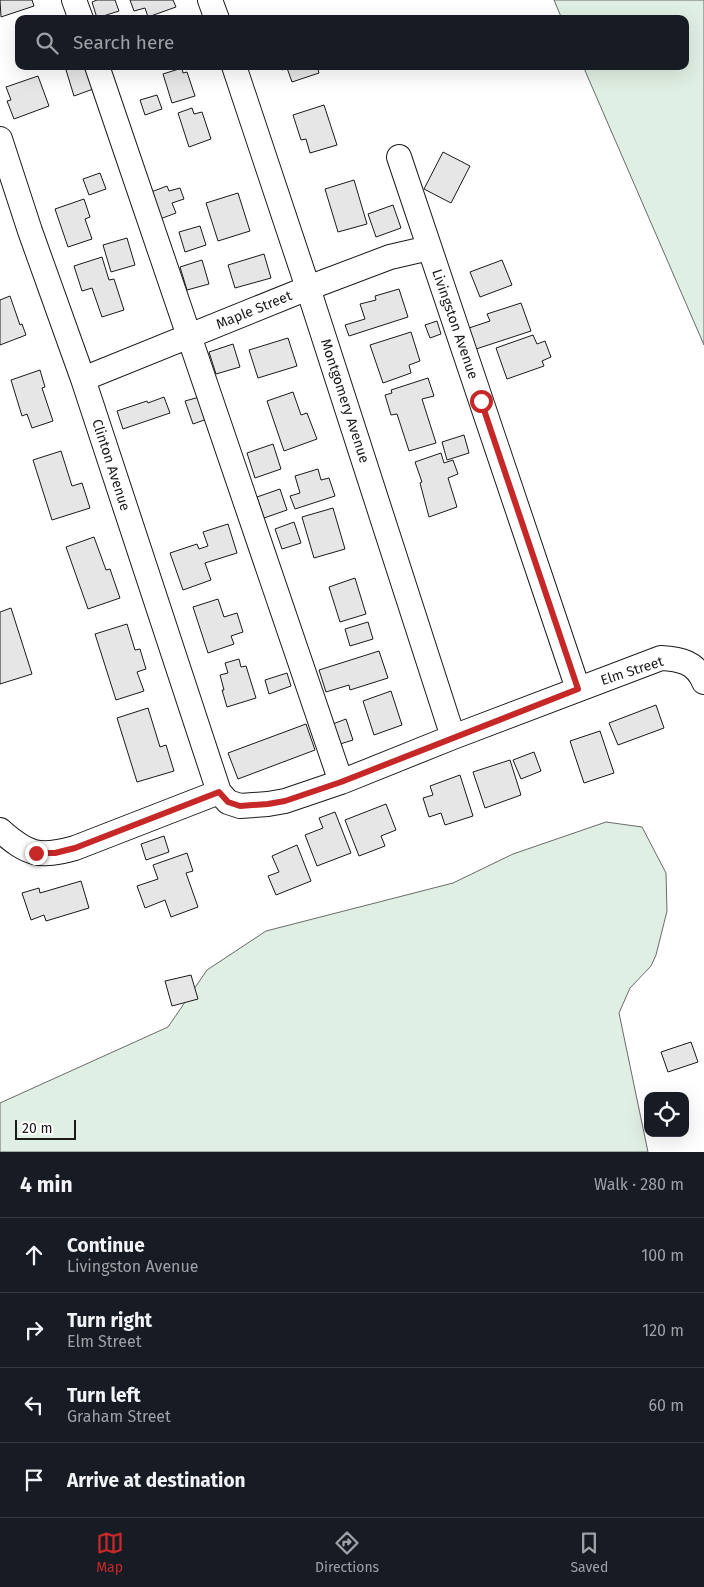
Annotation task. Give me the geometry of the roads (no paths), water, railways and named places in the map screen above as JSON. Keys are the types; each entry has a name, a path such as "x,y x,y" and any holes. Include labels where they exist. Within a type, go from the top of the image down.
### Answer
{"street":[{"path":"74,0 80,15"},
{"path":"210,0 216,15"},
{"path":"98,70 341,782"},
{"name":"Montgomery Avenue","path":"235,70 454,737"},
{"name":"Clinton Avenue","path":"0,139 30,231 83,379 219,792"},
{"name":"Livingston Avenue","path":"399,157 428,248 578,689"},
{"name":"Maple Street","path":"83,379 308,288 390,257 428,248"},
{"name":"Elm Street","path":"219,792 228,802 234,805 249,806 285,801 341,782 661,658 678,659 693,666 702,676 704,682"},
{"path":"0,830 23,848 36,853 55,853 75,848 219,792"}]}
